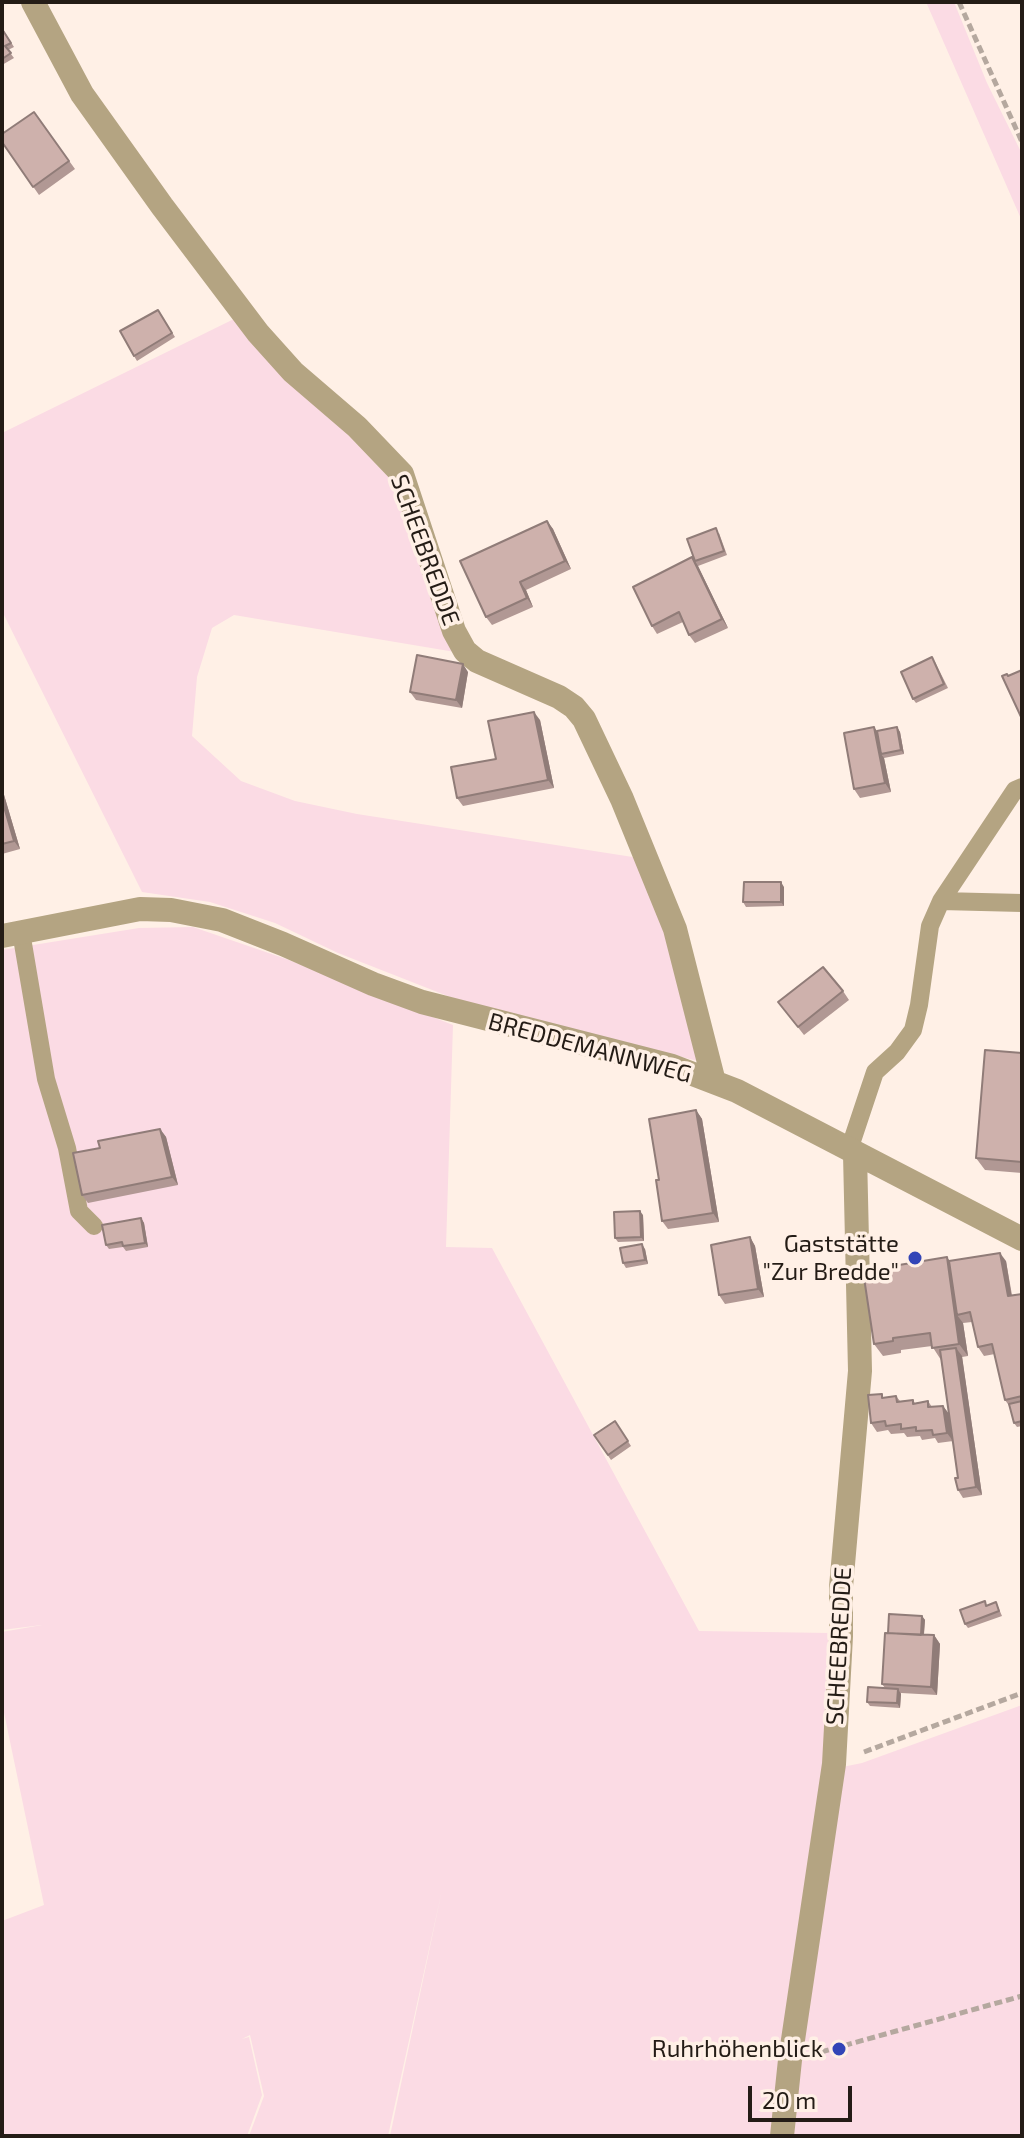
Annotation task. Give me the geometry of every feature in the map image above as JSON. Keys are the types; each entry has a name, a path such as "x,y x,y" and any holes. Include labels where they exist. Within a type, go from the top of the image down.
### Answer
{"street":[{"name":"SCHEEBREDDE","path":"33,2 77,86 258,333 293,372 357,427 402,474 454,631 465,651 492,670 559,697 574,707 584,719 622,799 675,929 714,1082"},
{"name":"BREDDEMANNWEG","path":"11,934 140,909 171,910 222,920 422,1002 672,1066 737,1091 1022,1239"},
{"name":"SCHEEBREDDE","path":"782,2136 790,2060 834,1764 841,1587 860,1371 852,1152"}],"lane":[{"path":"852,1152 875,1072 897,1052 913,1030 930,926 941,901 1015,790 1022,787"},
{"path":"941,901 1022,903"},
{"path":"11,934 46,1079 67,1148 79,1211 94,1226"}],"path":[{"path":"959,2 1022,142"},
{"path":"834,1764 1022,1693"},
{"path":"790,2060 1022,1996"}],"shaded area":[{"path":"926,2 954,2 987,83 1022,154 1022,221"},
{"path":"236,318 400,489 455,652 234,615 212,628 197,677 192,736 241,781 295,801 357,814 639,858 674,936 702,1062 468,1004 338,953 275,923 210,902 142,892 2,611 2,433"},
{"path":"193,927 289,960 453,1025 446,1247 492,1248 699,1631 830,1633 823,1771 862,1763 1022,1705 1022,2136 390,2136 442,1890 388,2136 249,2136 264,2096 250,2035 242,2039 249,2037 262,2095 247,2136 2,2136 2,1921 44,1905 2,1703 2,1632 42,1625 2,1630 2,950 139,928"}],"building":[{"path":"2,29 11,43 5,46 11,53 2,59"},
{"path":"34,112 69,161 33,187 2,142 2,134"},
{"path":"158,310 172,333 134,356 120,331"},
{"path":"547,521 565,561 520,582 527,598 486,617 460,561"},
{"path":"716,528 724,551 695,561 687,539"},
{"path":"692,557 722,619 689,635 679,612 652,626 633,587"},
{"path":"417,655 463,664 456,700 410,692"},
{"path":"932,657 944,684 913,699 901,672"},
{"path":"1022,670 1022,719 1002,676"},
{"path":"534,712 548,780 457,798 451,767 496,759 488,721"},
{"path":"874,727 885,783 854,789 844,733"},
{"path":"897,727 901,750 881,754 877,731"},
{"path":"2,800 14,841 2,844"},
{"path":"744,882 781,882 781,902 743,902"},
{"path":"823,967 843,991 798,1027 778,1002"},
{"path":"985,1050 1022,1053 1022,1162 976,1158"},
{"path":"696,1110 713,1213 662,1221 649,1119"},
{"path":"160,1129 172,1177 82,1195 73,1153 100,1148 98,1141"},
{"path":"640,1211 641,1237 615,1238 614,1212"},
{"path":"141,1218 145,1243 106,1245 102,1225"},
{"path":"750,1237 758,1289 719,1295 711,1245"},
{"path":"642,1244 645,1260 623,1263 620,1248"},
{"path":"1000,1253 1008,1296 1022,1294 1022,1396 1005,1400 992,1344 978,1347 970,1312 957,1315 949,1261"},
{"path":"947,1257 959,1344 932,1348 930,1333 874,1344 863,1271"},
{"path":"956,1348 976,1487 958,1490 940,1350"},
{"path":"882,1394 882,1398 896,1396 897,1402 913,1400 913,1404 928,1401 928,1407 943,1406 947,1433 933,1435 932,1430 916,1431 916,1427 901,1429 901,1424 886,1426 885,1421 871,1423 868,1395"},
{"path":"1022,1401 1022,1421 1014,1423 1009,1404"},
{"path":"615,1421 628,1441 608,1455 594,1435"},
{"path":"985,1601 986,1606 996,1602 999,1611 965,1624 960,1610"},
{"path":"889,1614 922,1616 921,1635 888,1633"},
{"path":"885,1633 934,1635 931,1687 882,1684"},
{"path":"868,1687 898,1689 897,1703 867,1702"}],"place":[{"name":"Gaststätte \"Zur Bredde\"","path":"915,1258"},
{"name":"Ruhrhöhenblick","path":"839,2049"}]}
